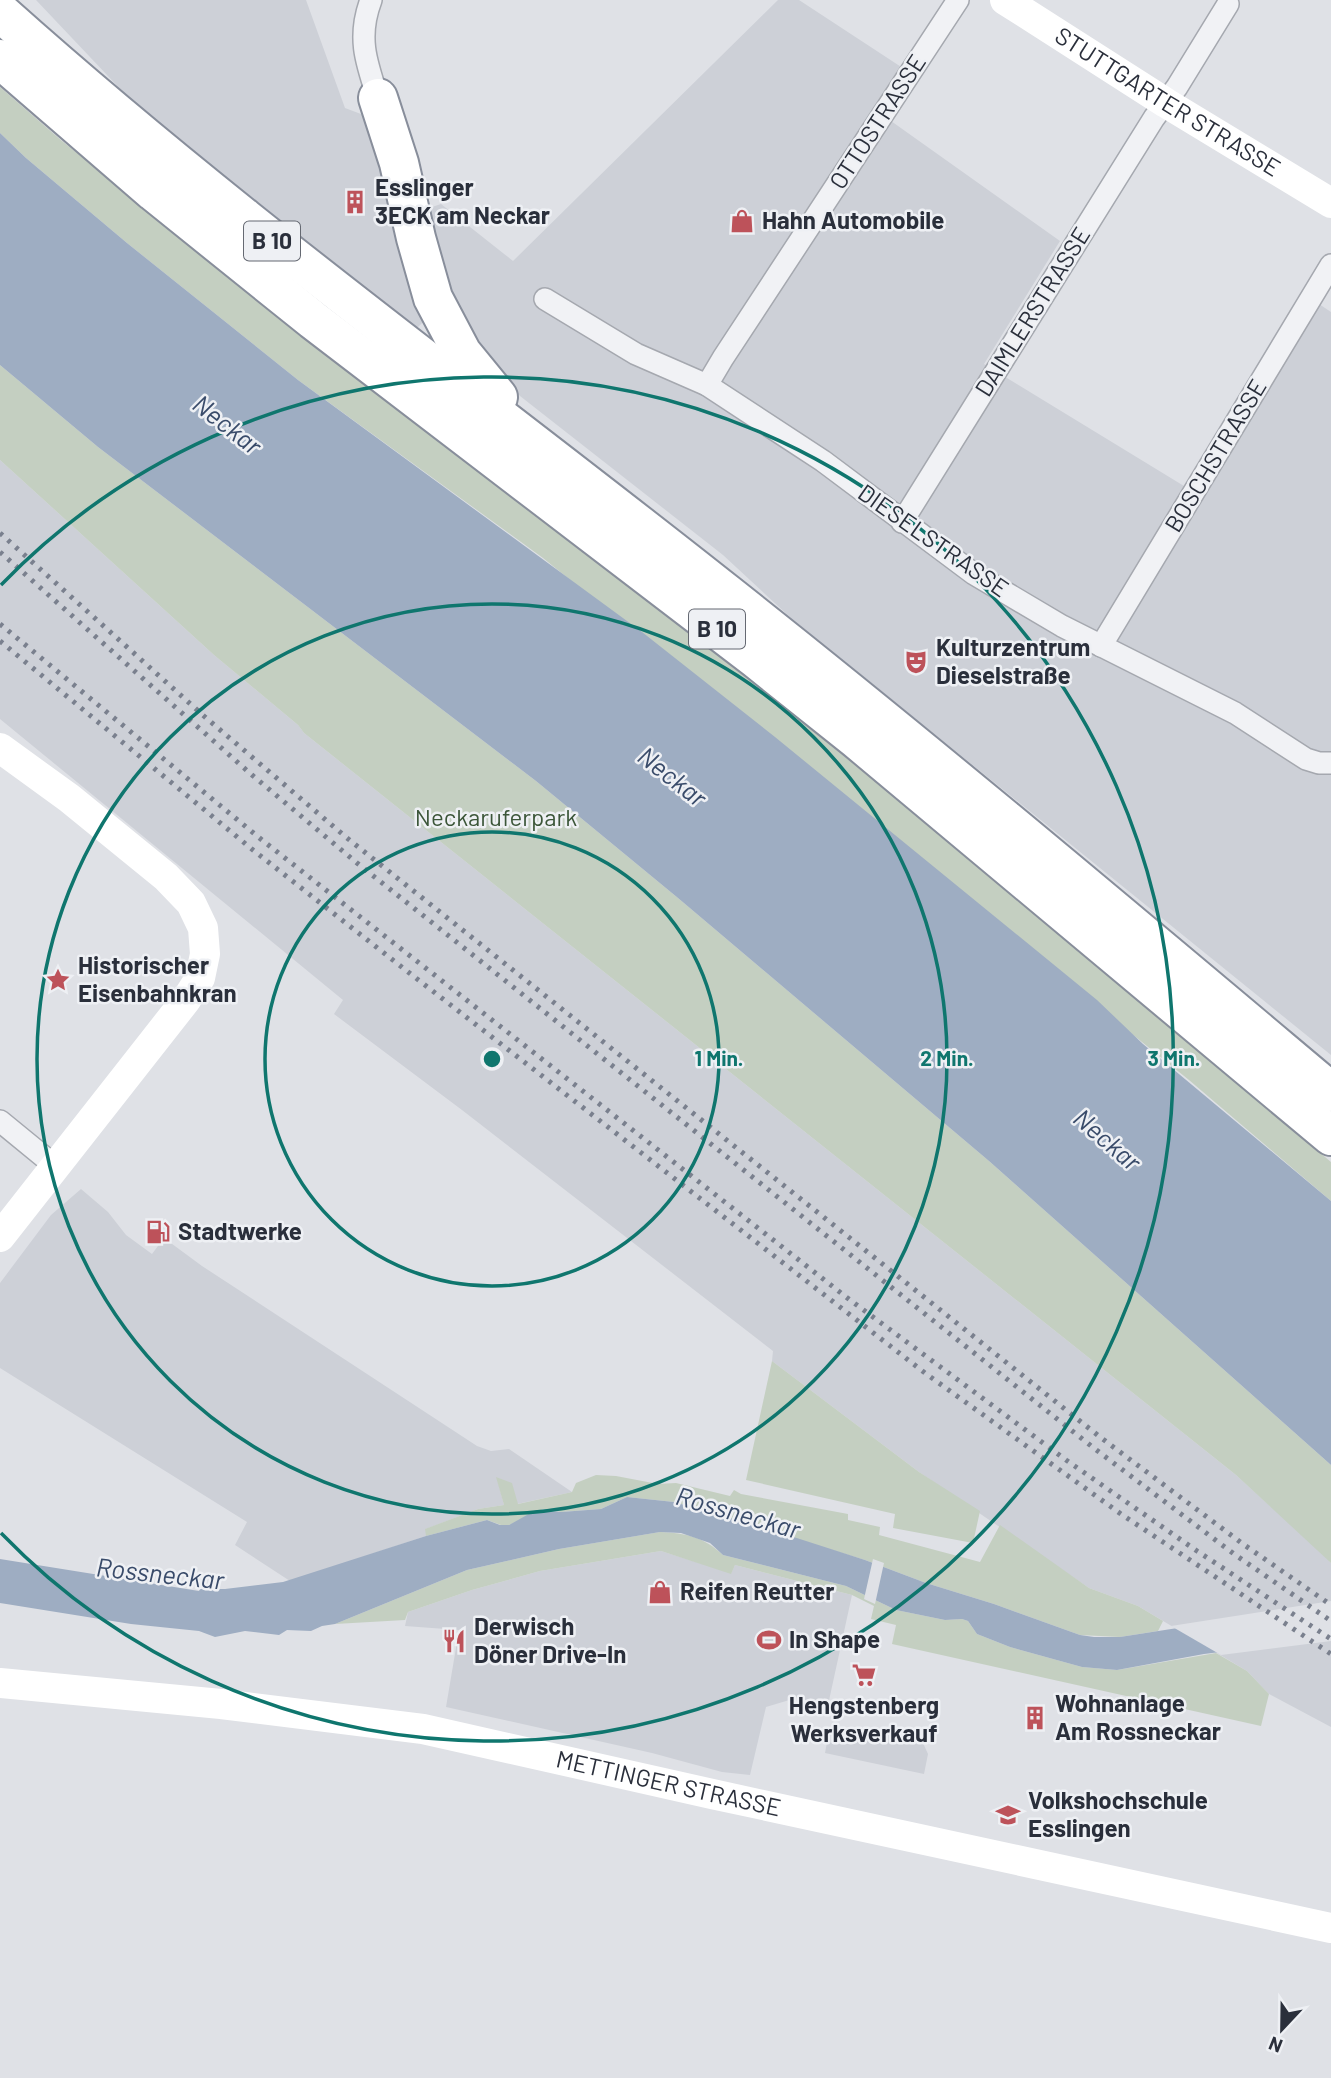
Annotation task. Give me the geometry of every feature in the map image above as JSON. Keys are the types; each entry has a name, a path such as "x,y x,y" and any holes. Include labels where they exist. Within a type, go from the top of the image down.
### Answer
{"highway":[{"name":"B 10","path":"0,12 134,128 307,269 737,601 961,782 1331,1092"},
{"name":"B 10","path":"0,59 112,156 313,320 736,644 866,748 1331,1136"},
{"path":"377,98 399,163 422,263 441,316 461,353 474,370 551,456"}],"main road":[{"name":"STUTTGARTER STRASSE","path":"1006,0 1166,103 1331,203"},
{"path":"0,748 69,798 180,890 198,915 205,954 200,978 186,1000 0,1237"},
{"name":"METTINGER STRASSE","path":"0,1683 221,1704 423,1730 1331,1928"}],"street":[{"path":"372,0 366,14 363,51 377,98"},
{"name":"OTTOSTRASSE","path":"707,385 958,0"},
{"name":"DAIMLERSTRASSE","path":"902,522 1153,118 1177,88 1228,4"},
{"name":"BOSCHSTRASSE","path":"1101,646 1331,265"},
{"name":"DIESELSTRASSE","path":"545,299 636,354 707,385 815,456 974,574 1101,646 1235,713 1306,759 1319,763 1331,762"},
{"path":"0,1121 55,1166"}],"shaded area":[{"path":"36,0 306,0 345,108 369,117 425,320 415,330 143,113"},
{"path":"778,0 799,0 918,78 891,121 1060,241 984,364 1202,497 1319,304 1331,312 1331,1055 791,618 723,555 520,396 486,357 459,310 446,278 426,209 441,204 513,261"},
{"path":"0,460 304,733 1236,1475 1323,1554 1331,1563 1331,1727 1269,1694 1247,1671 1138,1606 1089,1588 919,1472 772,1361 773,1351 334,1014 343,1000 0,719"},
{"path":"81,1189 108,1212 126,1235 152,1254 164,1238 202,1266 477,1446 491,1451 509,1449 572,1492 517,1504 497,1478 504,1505 478,1509 426,1529 426,1536 290,1581 235,1545 247,1522 0,1368 0,1283 51,1215"},
{"path":"661,1551 731,1573 735,1565 852,1595 828,1705 796,1698 766,1707 750,1775 722,1772 652,1753 446,1707 459,1630 405,1626 408,1612 472,1590 540,1571"},
{"path":"829,1732 918,1732 928,1754 924,1774 825,1753"}],"green space":[{"path":"0,87 162,221 809,727 1046,922 1331,1162 1331,1201 1189,1080 543,558 298,380 127,243 0,133"},
{"name":"Neckaruferpark","path":"0,365 98,447 536,781 678,898 989,1161 1331,1465 1331,1563 1236,1475 304,733 298,725 214,655 0,460"},
{"path":"772,1361 919,1472 980,1511 973,1543 893,1528 895,1514 746,1480"},
{"path":"596,1475 658,1484 676,1483 730,1496 734,1490 741,1494 848,1514 848,1520 880,1527 879,1535 980,1562 1000,1525 1089,1588 1138,1606 1163,1621 1158,1631 1120,1637 1080,1635 865,1560 674,1502 627,1497 601,1509 561,1512 543,1509 509,1525 487,1520 426,1536 425,1529 478,1509 504,1505 496,1477 512,1483 518,1504 572,1492 576,1483"},
{"path":"660,1532 694,1537 723,1555 846,1586 896,1610 945,1620 962,1619 968,1621 977,1634 1010,1647 1082,1667 1117,1670 1216,1653 1247,1671 1269,1694 1261,1726 892,1644 896,1625 871,1619 874,1606 852,1595 735,1565 731,1574 661,1551 540,1571 408,1612 405,1620 335,1624 467,1570 559,1549"}],"water":[{"name":"Neckar","path":"0,133 127,243 298,380 642,632 775,737 1097,1000 1143,1044 1331,1201 1331,1465 989,1161 678,898 536,781 98,447 0,365"},
{"path":"627,1497 674,1502 775,1531 1080,1635 1120,1637 1331,1604 1331,1638 1204,1654 1117,1670 1082,1667 1010,1647 977,1634 968,1621 962,1619 945,1620 896,1610 846,1586 723,1555 710,1543 681,1533 660,1532 559,1549 467,1570 335,1624 311,1631 287,1630 279,1635 245,1631 215,1637 199,1631 131,1624 0,1603 0,1559 199,1591 225,1589 283,1582 426,1536 487,1520 509,1525 536,1510 561,1512 601,1509"}],"pier":[{"path":"873,1559 884,1563 875,1604 864,1599"},
{"path":"1331,1601 1331,1641 1221,1655 1171,1626"}],"railway":[{"path":"0,533 205,717 347,838 1100,1437 1243,1544 1331,1605"},
{"path":"0,552 252,775 357,863 1095,1449 1234,1554 1331,1621"},
{"path":"0,624 262,840 850,1300 1066,1460 1331,1639"},
{"path":"0,641 253,850 925,1373 1121,1514 1331,1654"}],"place":[{"name":"Esslinger 3ECK am Neckar","path":"355,202"},
{"name":"Hahn Automobile","path":"742,221"},
{"name":"Kulturzentrum Dieselstraße","path":"916,662"},
{"name":"Historischer Eisenbahnkran","path":"58,980"},
{"name":"Stadtwerke","path":"158,1232"},
{"name":"Reifen Reutter","path":"660,1592"},
{"name":"In Shape","path":"769,1640"},
{"name":"Derwisch Döner Drive-In","path":"454,1641"},
{"name":"Hengstenberg Werksverkauf","path":"864,1675"},
{"name":"Wohnanlage Am Rossneckar","path":"1035,1718"},
{"name":"Volkshochschule Esslingen","path":"1008,1815"}],"water label":[{"name":"Rossneckar","path":"738,1513"},
{"name":"Rossneckar","path":"160,1574"}]}
